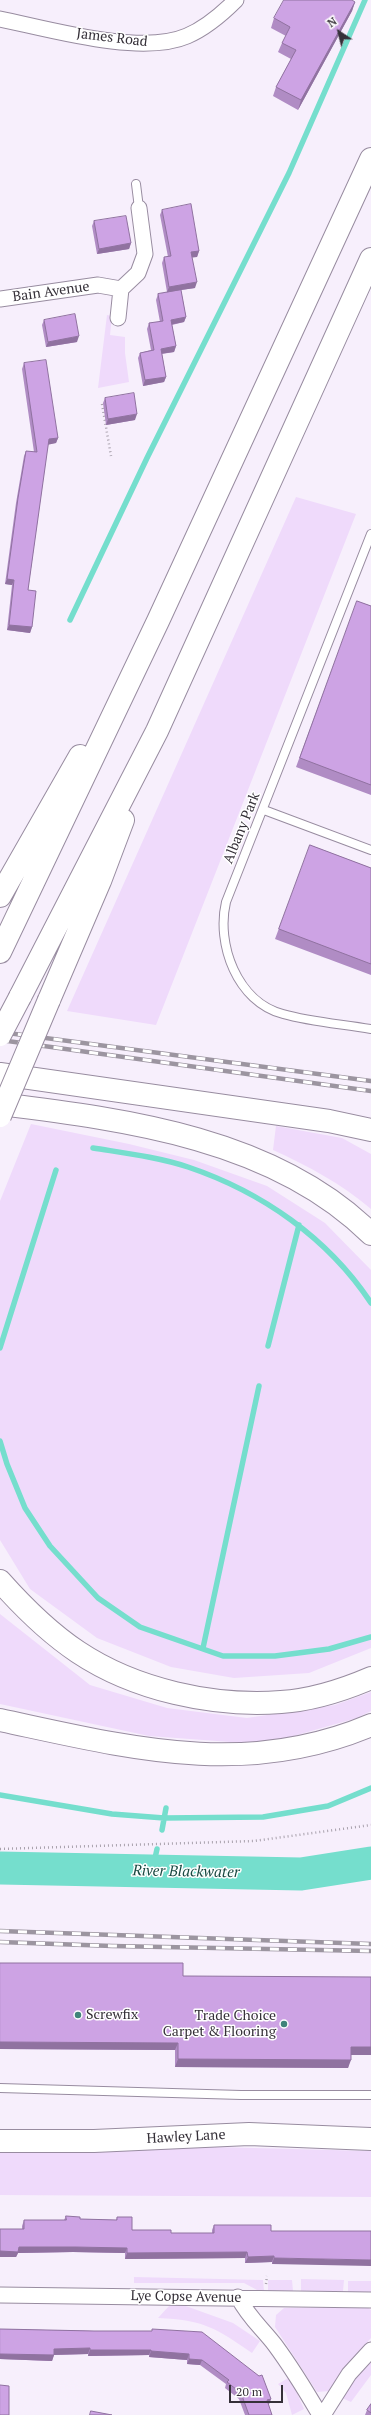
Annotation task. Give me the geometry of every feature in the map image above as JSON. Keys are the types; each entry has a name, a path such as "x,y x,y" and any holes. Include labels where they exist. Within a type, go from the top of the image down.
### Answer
{"main road":[{"path":"0,952 158,621 371,158"},
{"path":"0,1034 157,732 371,260"},
{"path":"0,896 158,621"},
{"path":"0,1116 100,881 157,732"},
{"path":"0,1074 322,1120 371,1130"},
{"path":"0,1104 53,1111 159,1129 235,1152 317,1192 341,1208 371,1234"},
{"path":"0,1581 31,1615 80,1653 132,1679 161,1688 226,1701 282,1702 326,1694 371,1678"},
{"path":"0,1720 143,1749 210,1755 300,1747 371,1725"},
{"name":"Hawley Lane","path":"0,2141 94,2141 250,2134 371,2139"}],"street":[{"name":"James Road","path":"0,19 121,41 147,43 170,42 187,36 204,27 236,0"},
{"path":"118,318 121,289 138,272 145,254 139,208"},
{"name":"Bain Avenue","path":"0,300 102,286 121,289"},
{"name":"Lye Copse Avenue","path":"0,2295 238,2297 371,2300"},
{"path":"238,2297 248,2316 274,2344 300,2381 321,2415 349,2374 371,2350"}],"lane":[{"path":"136,184 139,208"},
{"name":"Albany Park","path":"371,534 367,553 224,911 225,940 228,956 235,974 258,1000 282,1014 371,1029"},
{"path":"264,810 371,850"},
{"path":"0,2088 241,2095 371,2095"}],"path":[{"path":"102,404 111,456"},
{"path":"0,1849 254,1841 371,1824"}],"shaded area":[{"path":"107,315 112,316 110,335 125,337 125,353 129,382 98,388"},
{"path":"296,497 356,514 156,1025 67,1011"},
{"path":"31,1124 129,1144 194,1160 267,1186 325,1223 371,1270 371,1648 309,1673 234,1678 171,1667 97,1638 30,1589 0,1540 0,1201"},
{"path":"276,1126 342,1138 371,1154 371,1209 348,1191 324,1176 273,1150"},
{"path":"0,1614 90,1685 167,1708 247,1718 335,1705 371,1692 371,1711 357,1718 283,1739 244,1743 149,1736 0,1704"},
{"path":"215,2147 371,2151 371,2197 0,2195 0,2151"},
{"path":"134,2277 263,2280 264,2291 257,2290 244,2283 134,2283"},
{"path":"301,2279 344,2280 343,2291 301,2291"},
{"path":"268,2280 292,2280 293,2291 268,2291"},
{"path":"348,2281 371,2281 371,2292 348,2292"},
{"path":"183,2305 233,2323 260,2341 252,2353 229,2337 209,2327 187,2321 158,2318 169,2306"},
{"path":"367,2307 371,2310 371,2338 344,2368 329,2391 317,2392 275,2327 276,2315 284,2308"},
{"path":"371,2362 371,2375 351,2402 342,2398 363,2368"},
{"path":"290,2377 304,2409 292,2415 286,2393 278,2384"}],"building":[{"path":"284,0 352,0 355,2 301,100 276,87 296,50 282,43 290,27 274,18"},
{"path":"191,204 199,251 191,252 197,282 169,287 164,257 171,256 162,210"},
{"path":"126,216 131,243 99,249 94,221"},
{"path":"181,290 186,317 171,320 176,346 161,349 166,377 145,380 140,353 154,350 149,323 163,321 158,294"},
{"path":"75,314 79,336 48,342 44,320"},
{"path":"46,360 58,438 49,439 28,590 36,591 32,627 9,625 14,580 7,579 18,498 26,451 37,452 24,363"},
{"path":"134,393 137,414 108,419 105,398"},
{"path":"357,601 371,606 371,785 300,758"},
{"path":"310,845 371,868 371,964 279,929"},
{"path":"0,1963 183,1963 183,1976 371,1977 371,2047 351,2047 351,2060 178,2059 178,2043 0,2042"},
{"path":"66,2216 80,2217 80,2219 117,2220 117,2217 132,2217 132,2230 171,2230 171,2233 214,2233 214,2225 271,2225 271,2231 371,2231 371,2260 274,2258 274,2256 248,2257 247,2252 127,2253 127,2248 19,2247 18,2252 0,2251 0,2229 24,2229 24,2220 66,2220"},
{"path":"0,2329 152,2331 152,2329 202,2332 259,2376 262,2375 271,2399 267,2400 272,2415 249,2415 241,2393 227,2382 229,2380 202,2360 189,2359 189,2354 151,2350 90,2350 90,2348 54,2349 54,2355 0,2354"},
{"path":"0,2385 9,2386 9,2415 0,2415"},
{"path":"371,2404 371,2413 367,2410"},
{"path":"91,2411 112,2415 90,2415"}],"waterway":[{"path":"70,620 147,458 289,173 365,0"},
{"path":"93,1148 141,1156 188,1167 215,1177 242,1190 267,1204 314,1238 335,1258 371,1303"},
{"path":"0,1348 56,1170"},
{"path":"268,1346 299,1225"},
{"path":"203,1648 259,1386"},
{"path":"0,1441 7,1464 25,1508 50,1546 98,1598 140,1627 223,1656 275,1656 329,1649 371,1637"},
{"path":"0,1795 112,1814 164,1818 263,1817 328,1806 371,1788"},
{"path":"162,1830 166,1808"},
{"path":"152,1872 157,1849"},
{"name":"River Blackwater","path":"0,1868 301,1874 371,1863"}],"railway":[{"path":"0,1032 371,1081"},
{"path":"0,1040 371,1091"},
{"path":"0,1931 371,1944"},
{"path":"0,1942 112,1946 371,1951"}],"place":[{"name":"Screwfix","path":"78,2015"},
{"name":"Trade Choice Carpet & Flooring","path":"284,2024"}]}
